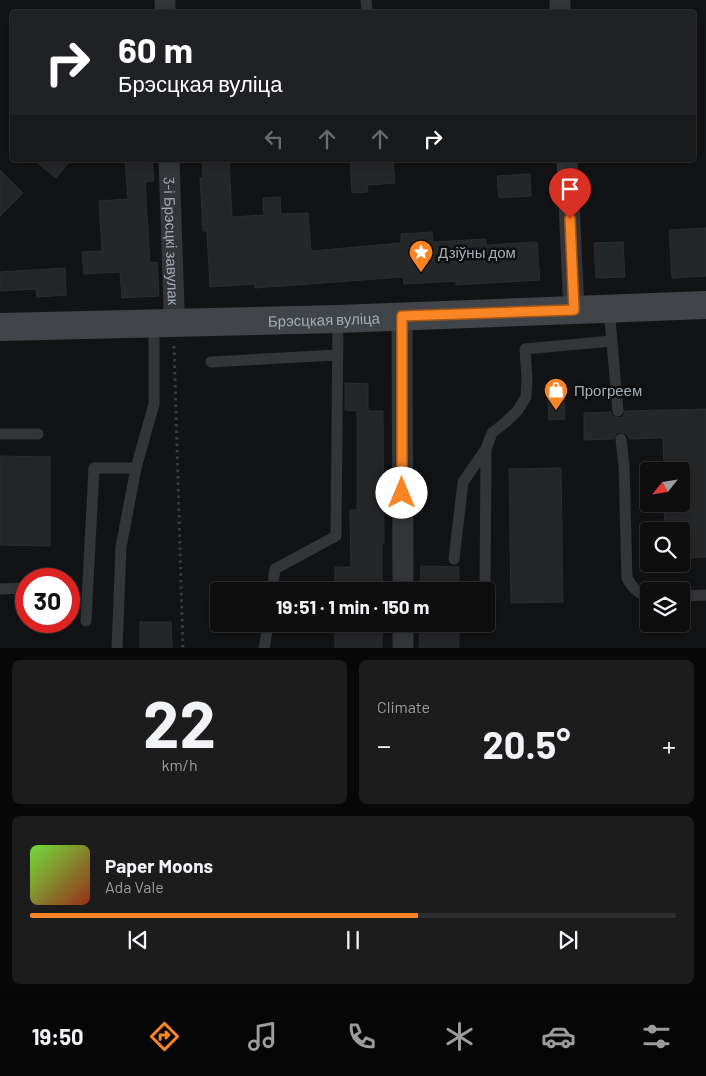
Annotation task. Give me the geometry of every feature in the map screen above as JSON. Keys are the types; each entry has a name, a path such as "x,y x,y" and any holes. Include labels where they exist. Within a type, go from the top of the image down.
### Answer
{"street":[{"name":"3-і Брэсцкі завулак","path":"167,328 174,307 169,162"},
{"path":"567,162 574,310"},
{"name":"Брэсцкая вуліца","path":"0,327 167,328 402,316 706,305"},
{"path":"402,316 402,582"},
{"path":"403,632 403,648"}],"lane":[{"path":"609,308 618,412"},
{"path":"273,582 275,569 336,536 338,319"},
{"path":"117,648 121,547 136,468 154,404 167,328"},
{"path":"454,559 463,482 486,449 492,433 518,410 526,397 525,349 611,341"},
{"path":"211,362 337,355"},
{"path":"0,434 38,434"},
{"path":"621,439 624,466 627,578 631,587 640,594"},
{"path":"485,582 486,449"},
{"path":"86,621 94,468 136,468"},
{"path":"0,588 15,588"},
{"path":"690,596 706,595"},
{"path":"264,648 267,632"}],"path":[{"path":"167,328 183,648"}],"building":[{"path":"36,162 69,162 56,178"},
{"path":"125,162 152,162 154,181 145,182 150,263 157,262 159,296 122,298 120,272 84,274 82,252 102,251 99,201 128,199"},
{"path":"202,162 229,162 232,217 264,215 263,198 280,197 281,214 308,213 311,251 401,243 401,234 432,232 433,242 486,239 486,245 537,242 540,280 456,285 456,281 404,284 403,277 255,288 255,284 210,287 207,231 203,231 200,178 203,177"},
{"path":"350,162 393,162 395,183 367,185 368,192 352,193"},
{"path":"0,170 23,193 0,216"},
{"path":"530,174 531,196 499,198 497,176"},
{"path":"706,228 706,276 672,278 669,230"},
{"path":"623,242 625,277 596,278 594,243"},
{"path":"65,268 66,295 37,297 36,289 0,291 0,272"},
{"path":"345,383 368,384 368,411 383,411 384,543 382,543 382,582 335,582 335,567 351,567 350,510 357,510 357,411 345,410"},
{"path":"564,398 565,419 549,420 548,399"},
{"path":"706,409 706,557 690,558 690,522 665,522 664,512 690,512 690,462 664,462 663,438 629,439 627,434 621,432 616,433 614,439 584,440 584,413 611,412 612,416 618,418 623,417 625,411"},
{"path":"0,456 50,457 50,546 0,545"},
{"path":"561,468 563,602 511,603 509,469"},
{"path":"421,566 459,567 459,582 420,582"},
{"path":"140,622 171,622 172,648 140,648"},
{"path":"335,632 382,632 382,648 335,648"},
{"path":"420,632 459,632 459,648 419,648"}],"place":[{"name":"Дзіўны дом","path":"421,273"},
{"name":"Прогреем","path":"556,411"}],"route":[{"path":"402,493 402,316 574,310 570,219"}]}
